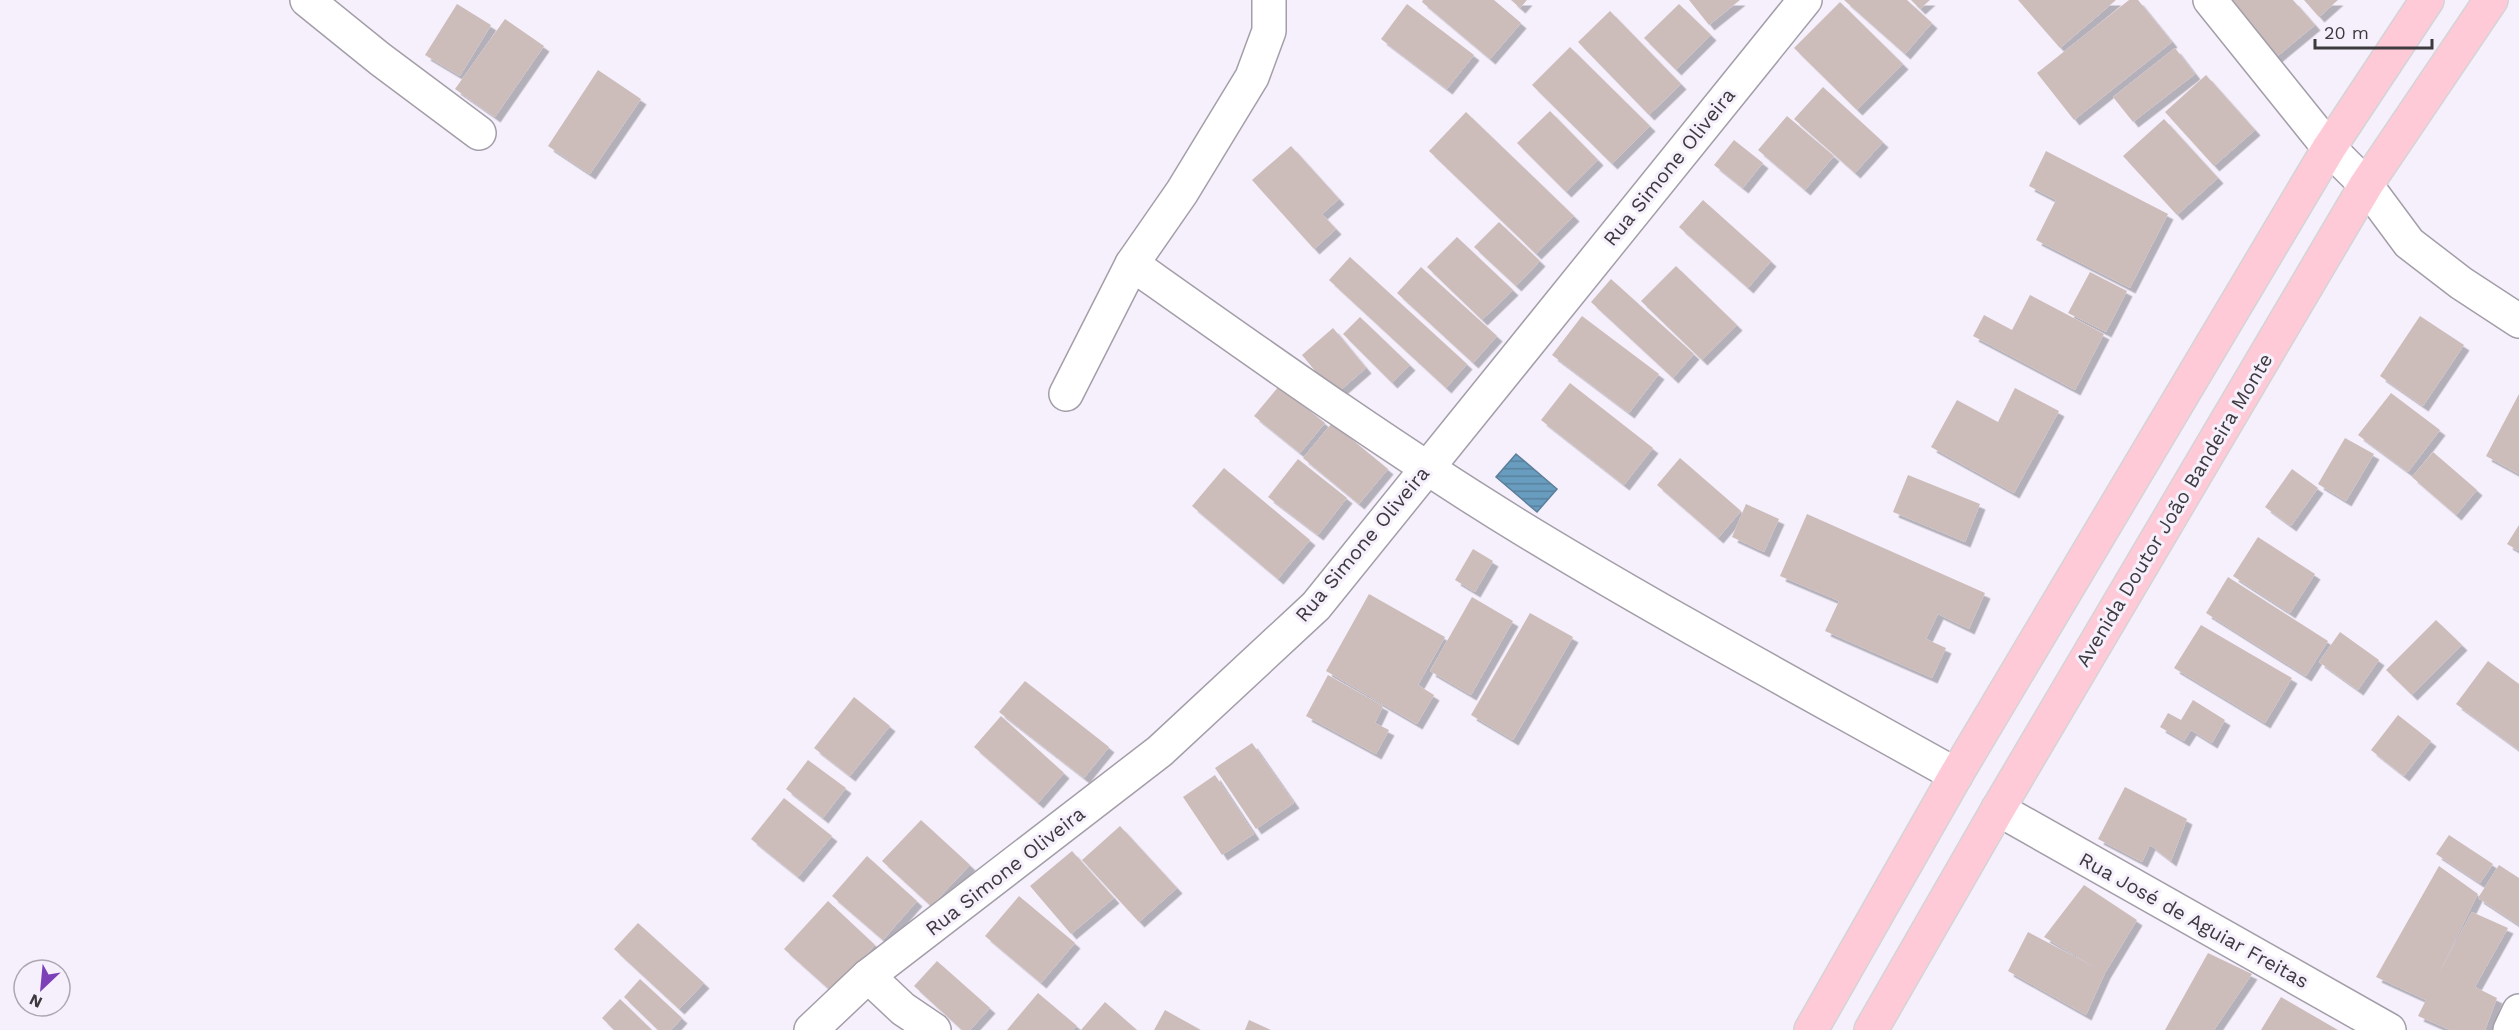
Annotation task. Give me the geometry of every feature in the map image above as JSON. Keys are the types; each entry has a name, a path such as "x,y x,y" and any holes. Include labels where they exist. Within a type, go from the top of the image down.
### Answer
{"main road":[{"path":"1811,1030 1956,775 2329,148 2427,0"},
{"name":"Avenida Doutor João Bandeira Monte","path":"1871,1030 1998,809 2366,185 2492,0"}],"street":[{"path":"307,0 380,59 479,133"},
{"path":"1066,394 1132,264 1182,192 1252,77 1269,31 1269,0"},
{"name":"Rua Simone Oliveira","path":"811,1030 868,976 1160,752 1316,606 1805,0"},
{"path":"2210,0 2329,148 2366,185 2409,243 2461,283 2519,321"},
{"path":"1132,264 1426,468 1629,592 1956,775"},
{"name":"Rua José de Aguiar Freitas","path":"1998,809 2390,1030"},
{"path":"868,976 903,1009 934,1030"},
{"path":"2510,1030 2519,1011"}],"water":[{"path":"1516,454 1557,489 1537,512 1496,477"}],"building":[{"path":"1423,0 1494,0 1521,23 1490,59 1422,2"},
{"path":"1511,0 1527,0 1520,8"},
{"path":"1689,0 1740,0 1709,25"},
{"path":"1844,0 1907,0 1932,23 1905,54"},
{"path":"1911,0 1930,0 1920,9"},
{"path":"2018,0 2116,0 2060,48"},
{"path":"2129,0 2138,0 2172,42 2074,120 2037,73"},
{"path":"2223,0 2293,0 2315,25 2274,59"},
{"path":"2304,0 2338,0 2319,17"},
{"path":"1840,2 1903,64 1857,110 1794,48"},
{"path":"457,4 491,25 460,76 425,55"},
{"path":"1407,4 1474,55 1447,89 1381,39"},
{"path":"1679,4 1711,35 1676,70 1644,38"},
{"path":"1610,11 1681,84 1649,115 1578,42"},
{"path":"505,19 544,46 495,117 455,89"},
{"path":"1570,47 1650,126 1612,164 1532,85"},
{"path":"2175,48 2195,74 2133,122 2113,97"},
{"path":"598,70 641,99 590,174 548,146"},
{"path":"2206,75 2255,130 2214,166 2165,112"},
{"path":"1823,87 1883,142 1855,173 1794,119"},
{"path":"1550,111 1598,160 1566,192 1517,143"},
{"path":"1466,112 1574,216 1536,254 1429,151"},
{"path":"1787,116 1834,156 1805,190 1758,150"},
{"path":"2164,119 2218,178 2177,215 2123,156"},
{"path":"1734,140 1763,163 1743,188 1714,165"},
{"path":"1291,146 1339,199 1322,214 1336,229 1314,249 1252,180"},
{"path":"2046,151 2168,214 2130,288 2036,240 2056,200 2029,186"},
{"path":"1703,200 1771,261 1748,288 1679,227"},
{"path":"1499,222 1540,261 1516,286 1474,247"},
{"path":"1457,237 1513,290 1482,320 1427,267"},
{"path":"1350,257 1467,364 1446,388 1329,280"},
{"path":"1676,266 1737,325 1702,360 1641,301"},
{"path":"1421,267 1497,336 1473,363 1397,293"},
{"path":"2090,272 2127,291 2106,332 2068,313"},
{"path":"1611,279 1694,354 1673,378 1591,302"},
{"path":"2030,295 2104,334 2075,390 1973,336 1984,315 2012,330"},
{"path":"1582,316 1659,374 1629,413 1552,355"},
{"path":"2420,316 2464,345 2423,406 2380,376"},
{"path":"1360,317 1410,365 1392,383 1343,334"},
{"path":"1333,328 1366,368 1335,395 1302,355"},
{"path":"1570,383 1653,448 1624,485 1541,420"},
{"path":"1279,386 1325,423 1300,453 1254,416"},
{"path":"2015,388 2059,411 2014,493 1931,447 1957,400 1998,422"},
{"path":"2391,393 2440,430 2408,472 2358,435"},
{"path":"2519,394 2519,474 2486,456"},
{"path":"1332,423 1388,469 1359,504 1303,458"},
{"path":"2345,438 2374,454 2346,501 2318,484"},
{"path":"2433,452 2477,490 2456,515 2412,477"},
{"path":"1680,458 1741,511 1718,538 1657,485"},
{"path":"1298,459 1347,498 1318,535 1268,497"},
{"path":"1224,468 1310,540 1278,579 1192,506"},
{"path":"2292,469 2318,488 2291,526 2265,507"},
{"path":"1908,475 1980,504 1965,542 1893,512"},
{"path":"1746,504 1779,519 1764,552 1732,537"},
{"path":"1807,514 1985,593 1969,629 1938,614 1926,639 1946,648 1932,678 1825,631 1839,601 1780,576"},
{"path":"2519,525 2519,551 2507,544"},
{"path":"2258,537 2315,574 2290,613 2233,576"},
{"path":"1473,549 1493,561 1475,592 1455,580"},
{"path":"2228,577 2328,641 2306,676 2206,613"},
{"path":"1369,594 1445,637 1418,685 1434,695 1417,724 1326,671"},
{"path":"1472,597 1513,621 1471,695 1430,671"},
{"path":"1530,613 1573,637 1513,740 1471,715"},
{"path":"2436,620 2462,645 2412,695 2386,670"},
{"path":"2201,625 2292,678 2265,723 2174,668"},
{"path":"2340,632 2379,660 2358,690 2319,662"},
{"path":"2488,661 2519,684 2519,750 2456,704"},
{"path":"1328,675 1383,706 1375,723 1389,730 1376,754 1306,716"},
{"path":"1025,681 1109,747 1084,778 999,712"},
{"path":"854,697 890,726 850,776 814,748"},
{"path":"2193,700 2225,720 2212,743 2191,730 2184,741 2160,727 2168,713 2181,720"},
{"path":"2398,715 2431,741 2404,776 2371,750"},
{"path":"1001,716 1064,773 1038,803 974,747"},
{"path":"1252,743 1294,803 1256,829 1215,768"},
{"path":"808,760 846,788 823,818 786,789"},
{"path":"1215,775 1254,834 1222,855 1183,797"},
{"path":"2125,787 2187,819 2171,861 2150,845 2142,862 2098,839"},
{"path":"784,798 832,836 798,877 751,839"},
{"path":"921,820 970,865 931,906 882,861"},
{"path":"1120,826 1177,888 1139,922 1082,860"},
{"path":"2449,835 2493,864 2480,883 2436,854"},
{"path":"1072,851 1114,898 1071,934 1030,886"},
{"path":"867,856 917,901 883,940 832,896"},
{"path":"2499,865 2519,878 2519,925 2478,898"},
{"path":"2439,866 2478,894 2438,975 2472,912 2508,928 2475,987 2497,998 2485,1030 2450,1030 2418,1016 2426,1000 2376,977"},
{"path":"2084,885 2137,920 2105,973 2086,1015 2008,971 2028,932 2096,968 2044,937"},
{"path":"1019,896 1075,943 1041,983 985,936"},
{"path":"828,901 875,945 832,992 784,949"},
{"path":"638,923 704,983 679,1009 614,949"},
{"path":"2208,953 2252,974 2214,1030 2165,1030"},
{"path":"937,961 990,1008 970,1030 962,1030 914,986"},
{"path":"640,979 682,1018 671,1030 658,1030 624,997"},
{"path":"1038,993 1077,1026 1073,1030 1007,1030"},
{"path":"2281,997 2338,1030 2261,1030"},
{"path":"620,999 652,1030 614,1030 602,1018"},
{"path":"1105,1002 1137,1030 1081,1030"},
{"path":"1165,1010 1201,1030 1154,1030"},
{"path":"1249,1020 1271,1030 1245,1030"}]}
